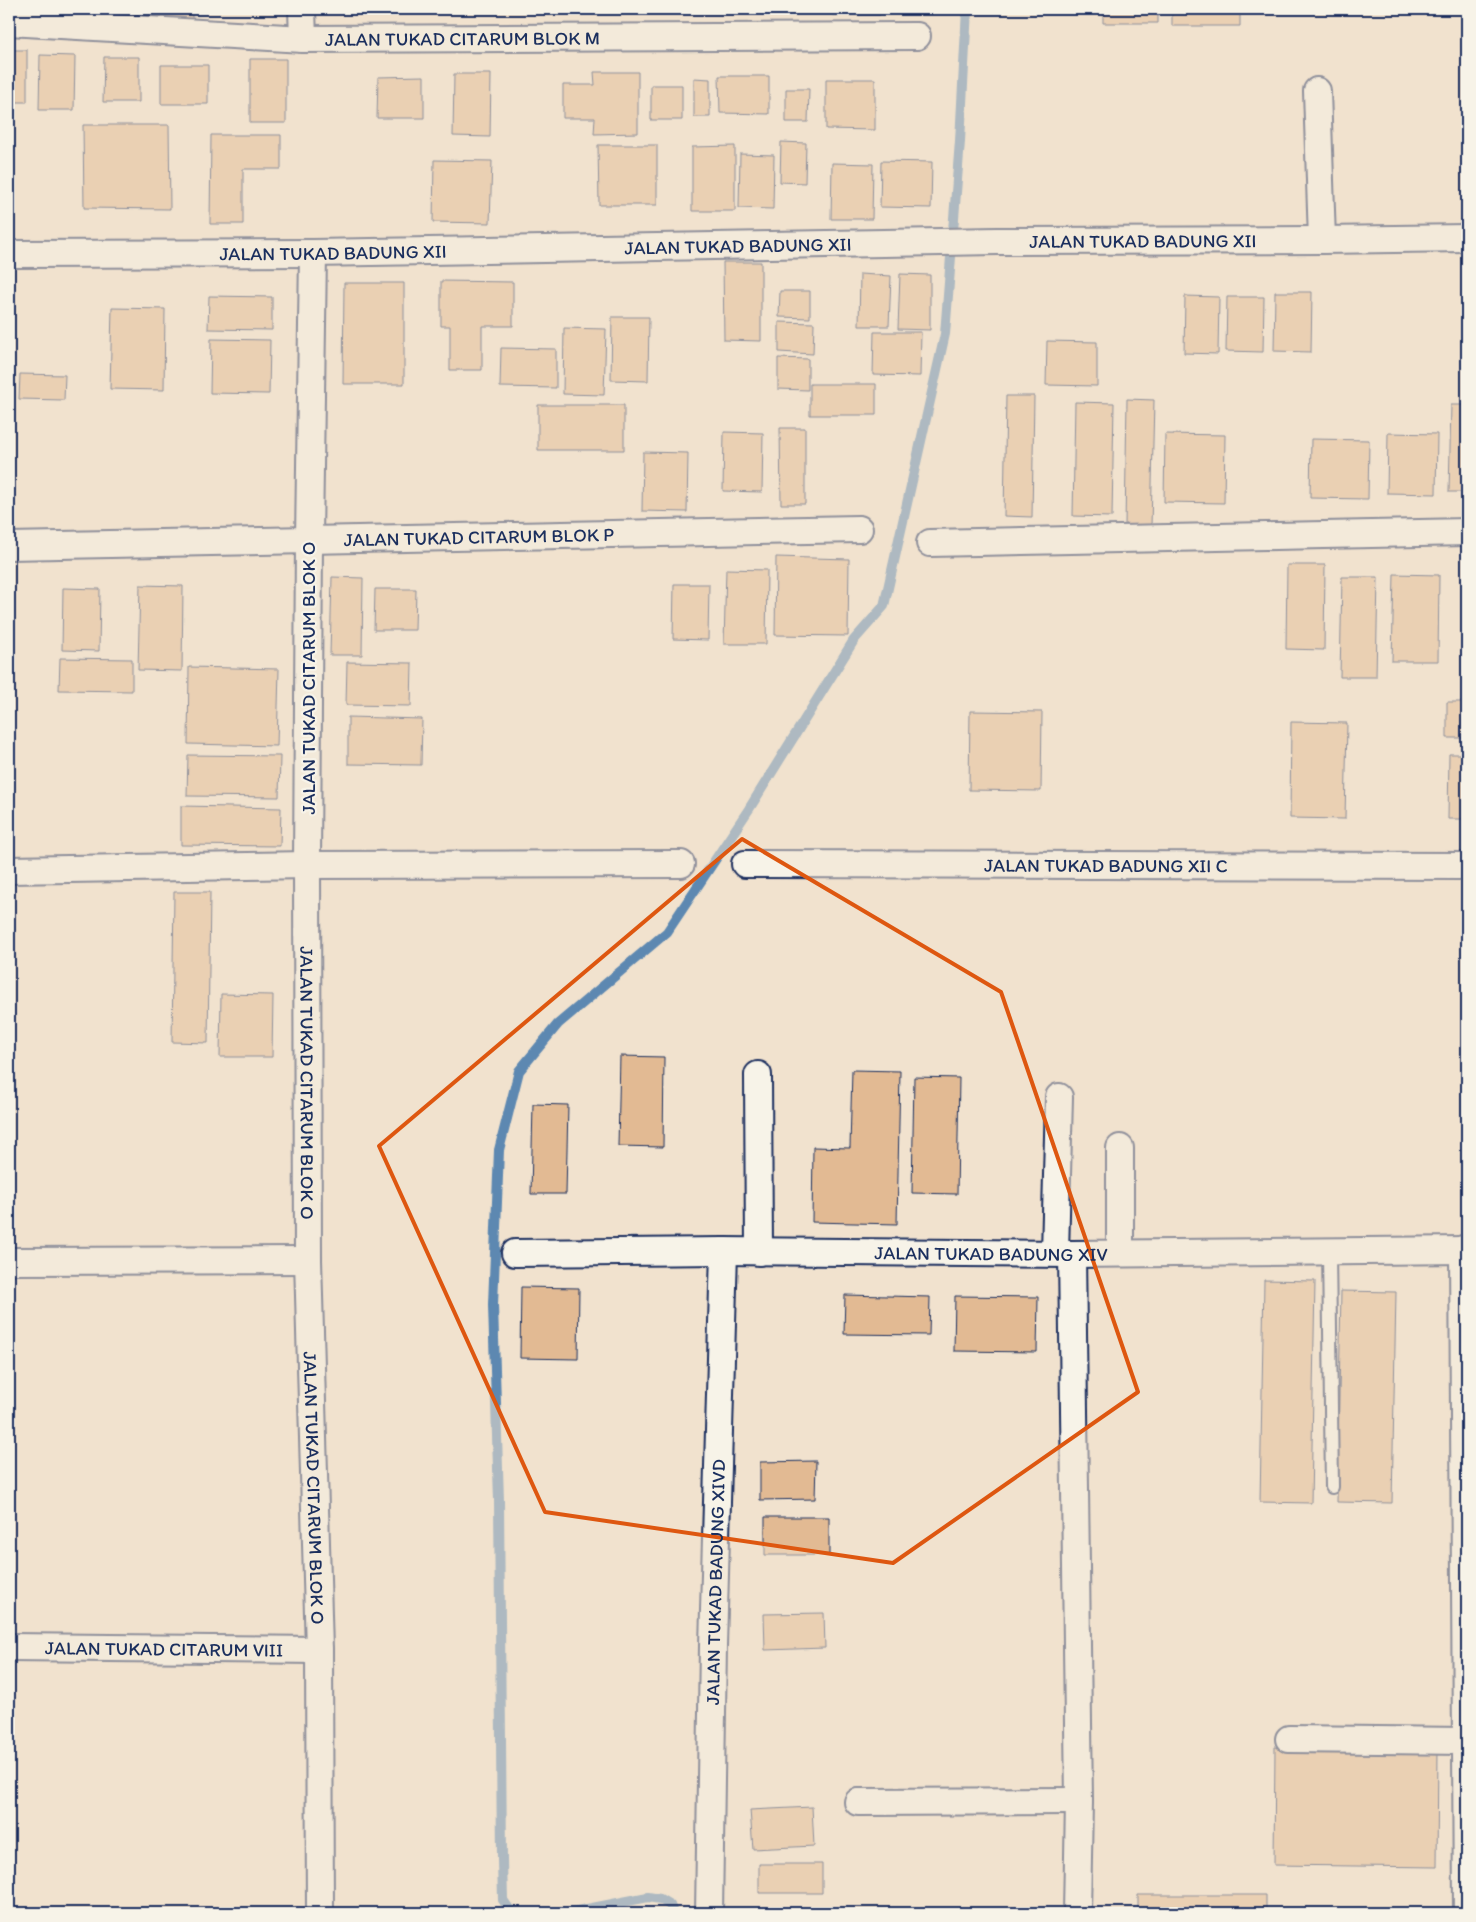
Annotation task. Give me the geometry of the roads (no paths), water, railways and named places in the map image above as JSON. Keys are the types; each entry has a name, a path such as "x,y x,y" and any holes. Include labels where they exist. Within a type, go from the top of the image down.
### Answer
{"street":[{"path":"302,9 303,39"},
{"name":"JALAN TUKAD CITARUM BLOK M","path":"9,22 303,39 917,36"},
{"path":"1318,91 1322,240"},
{"name":"JALAN TUKAD BADUNG XII","path":"9,254 313,253 997,241 1467,238"},
{"name":"JALAN TUKAD CITARUM BLOK O","path":"313,253 308,540 308,1260 319,1650 320,1913"},
{"name":"JALAN TUKAD CITARUM BLOK P","path":"9,546 859,529"},
{"path":"930,543 1467,532"},
{"path":"9,870 681,864"},
{"name":"JALAN TUKAD BADUNG XII C","path":"745,864 1467,866"},
{"path":"758,1075 759,1252"},
{"path":"1059,1097 1079,1801 1078,1913"},
{"path":"1120,1148 1120,1253"},
{"path":"1465,1250 1467,1913"},
{"name":"JALAN TUKAD BADUNG XIV","path":"515,1253 724,1251 1120,1253 1465,1250"},
{"name":"JALAN TUKAD BADUNG XIVD","path":"709,1913 713,1646 724,1251"},
{"path":"9,1261 308,1260"},
{"name":"JALAN TUKAD CITARUM VIII","path":"9,1647 319,1650"},
{"path":"1289,1739 1466,1741"},
{"path":"858,1802 1079,1801"}],"lane":[{"path":"1329,1251 1332,1487"}],"waterway":[{"path":"512,1913 503,1900 502,1860 499,1501 493,1305 499,1150 519,1071 558,1024 667,932 749,809 854,640 884,606 945,334 960,141 967,9"},
{"path":"567,1913 648,1897 660,1899 670,1905 673,1913"}]}
